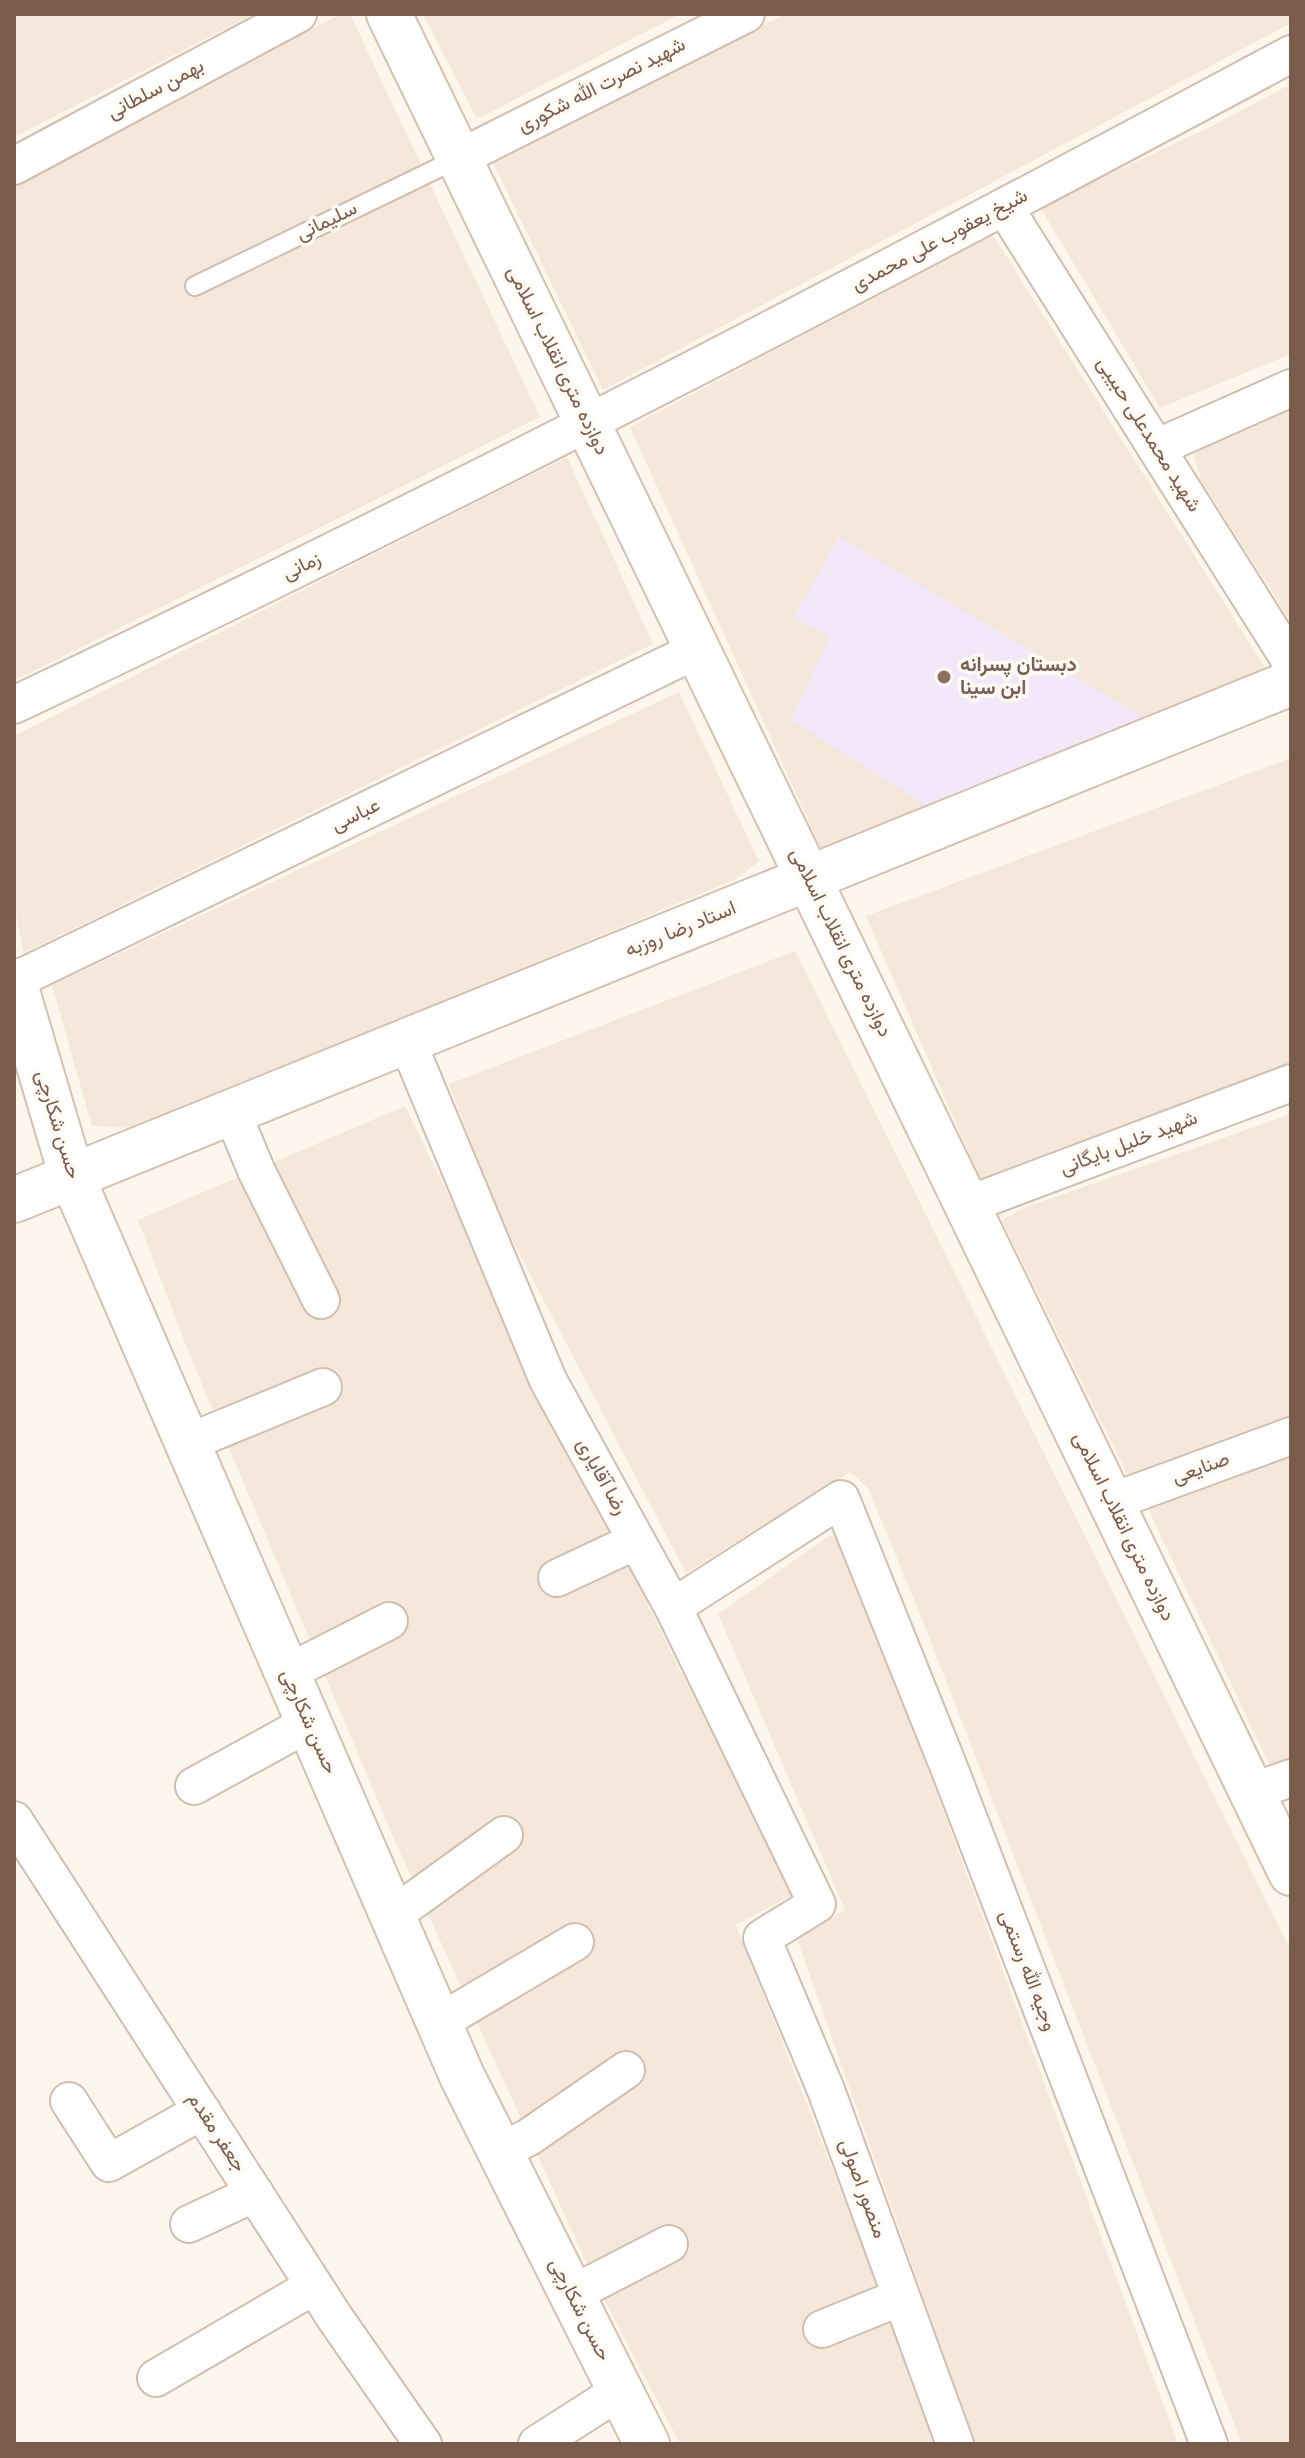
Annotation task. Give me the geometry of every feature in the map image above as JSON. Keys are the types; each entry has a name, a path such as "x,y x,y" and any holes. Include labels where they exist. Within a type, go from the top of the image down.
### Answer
{"street":[{"name":"بهمن سلطانی","path":"14,166 298,14"},
{"name":"دوازده متری انقلاب اسلامی","path":"389,14 1111,1502 1271,1785 1291,1873"},
{"name":"شهید نصرت الله شکوری","path":"459,158 746,14"},
{"name":"شیخ یعقوب علی محمدی","path":"588,424 1005,208 1291,54"},
{"name":"شهید محمدعلی حبیبی","path":"1005,208 1291,662"},
{"path":"1156,448 1291,388"},
{"name":"زمانی","path":"14,705 206,615 588,424"},
{"name":"عباسی","path":"14,981 697,650"},
{"name":"استاد رضا روزبه","path":"14,1200 1291,683"},
{"name":"حسن شکارچی","path":"14,981 72,1177 187,1443 438,2023 647,2444"},
{"name":"رضا آقایاری","path":"407,1041 548,1380 673,1607 817,1904 762,1938"},
{"name":"شهید خلیل بایگانی","path":"967,1205 1291,1083"},
{"path":"232,1112 256,1170 321,1300"},
{"path":"187,1443 323,1387"},
{"name":"صنایعی","path":"1111,1502 1291,1436"},
{"name":"وجیه الله رستمی","path":"673,1607 841,1499 948,1765 1209,2444"},
{"path":"557,1578 636,1541"},
{"path":"287,1673 389,1621"},
{"path":"194,1786 309,1723"},
{"name":"جعفر مقدم","path":"14,1820 314,2286 423,2444"},
{"path":"392,1916 504,1835"},
{"name":"منصور اصولی","path":"762,1938 826,2090 955,2444"},
{"path":"438,2023 575,1942"},
{"path":"500,2152 529,2137 626,2070"},
{"path":"69,2101 109,2163 202,2111"},
{"path":"189,2224 255,2193"},
{"path":"572,2294 669,2244"},
{"path":"156,2378 314,2286"},
{"path":"822,2329 901,2297"},
{"path":"537,2444 620,2391"}],"lane":[{"name":"سلیمانی","path":"195,286 459,158"}],"shaded area":[{"path":"14,14 254,14 14,137"},
{"path":"341,14 350,14 540,417 14,681 14,181"},
{"path":"423,14 680,14 477,119"},
{"path":"786,14 1291,14 1291,23 603,390 491,159"},
{"path":"1291,84 1291,354 1160,408 1040,207 1214,125"},
{"path":"993,235 1269,674 1146,719 794,617 831,636 931,809 824,855 630,427"},
{"path":"1291,402 1291,622 1202,482 1191,448"},
{"path":"567,457 653,644 24,953 14,905 14,736"},
{"name":"دبستان پسرانه ابن سینا","path":"839,536 1146,719 931,809 791,720 830,636 794,618"},
{"path":"679,692 759,861 736,879 135,1128 92,1126 52,985"},
{"path":"1291,758 1291,1065 980,1179 866,916"},
{"path":"795,951 1291,1951 1291,2444 1242,2444 924,1624 868,1488 850,1472 686,1573 497,1211 449,1084"},
{"path":"405,1106 668,1646 794,1894 736,1925 905,2353 936,2444 680,2444 595,2282 394,1839 190,1356 138,1220"},
{"path":"1291,1114 1291,1416 1128,1476 1002,1221 1021,1209"},
{"path":"1291,1455 1291,1766 1273,1772 1147,1507"},
{"path":"839,1529 1178,2444 975,2444 796,1936 845,1910 718,1614"}],"place":[{"name":"دبستان پسرانه ابن سینا","path":"944,677"}]}
